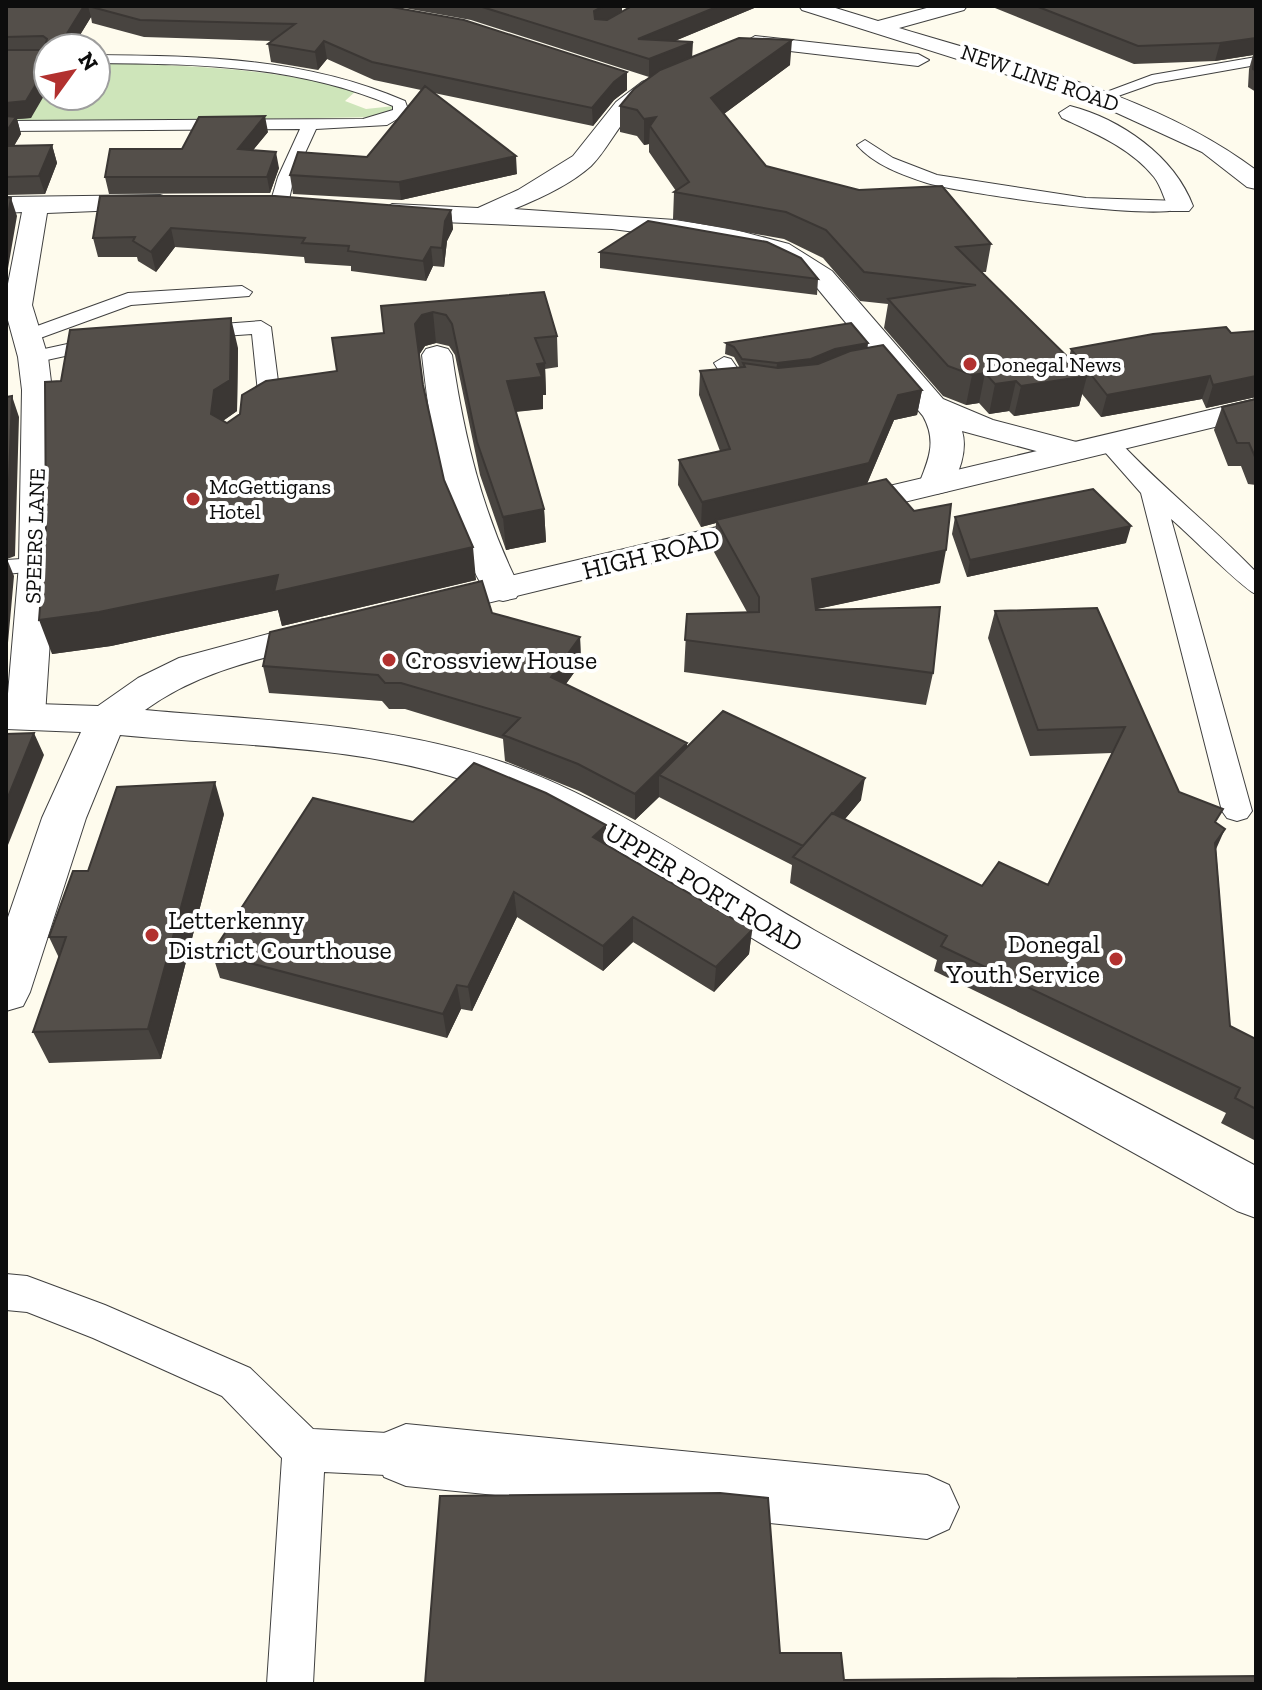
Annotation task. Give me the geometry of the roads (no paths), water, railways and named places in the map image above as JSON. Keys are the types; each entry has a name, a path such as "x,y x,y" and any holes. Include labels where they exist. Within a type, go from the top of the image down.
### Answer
{"street":[{"path":"882,26 957,6"},
{"path":"820,9 748,45 909,58 1029,95 1116,135 1136,148 1162,171 1178,194 1180,206"},
{"name":"NEW LINE ROAD","path":"820,9 1101,97 1210,147 1256,182"},
{"path":"594,180 624,107 650,87 687,70"},
{"path":"622,77 650,87"},
{"path":"475,216 527,195 594,180"},
{"path":"594,180 646,225"},
{"path":"12,305 17,257 39,204"},
{"path":"6,205 188,204"},
{"path":"249,204 308,206"},
{"path":"366,210 533,216 646,225 774,248 811,266 877,361 930,405 955,418 1004,435 1073,451"},
{"name":"SPEERS LANE","path":"12,305 29,347 37,390 22,566 16,716"},
{"path":"437,355 462,481 503,590"},
{"path":"930,405 948,432 949,448 936,484"},
{"name":"HIGH ROAD","path":"401,613 1256,408"},
{"path":"6,992 64,818 106,720 152,687 185,671 253,648 356,624"},
{"name":"UPPER PORT ROAD","path":"16,716 238,730 363,745 461,766 525,786 627,839 768,926 1015,1064 1256,1194"},
{"path":"406,1455 927,1507"}],"lane":[{"path":"6,126 310,125 387,120 401,112 400,104 355,86 284,69 112,60"},
{"path":"1101,97 1152,79 1256,61"},
{"path":"1177,92 1256,75"},
{"path":"1128,108 1153,98"},
{"path":"279,204 286,177 310,125"},
{"path":"865,145 887,161 933,179 1086,203 1141,208 1180,206"},
{"path":"29,347 128,299 242,292"},
{"path":"173,333 261,327 270,405 235,422"},
{"path":"29,347 129,336"},
{"path":"724,363 733,378 789,382"},
{"path":"1108,443 1152,491 1220,548 1256,586"},
{"path":"1152,491 1237,811"},
{"path":"6,1292 27,1294 105,1324 236,1382 304,1450 406,1455"},
{"path":"290,1684 304,1450"}],"place":[{"name":"Donegal News","path":"970,364"},
{"name":"McGettigans Hotel","path":"193,499"},
{"name":"Crossview House","path":"389,660"},
{"name":"Letterkenny District Courthouse","path":"152,935"},
{"name":"Donegal Youth Service","path":"1116,959"}]}
